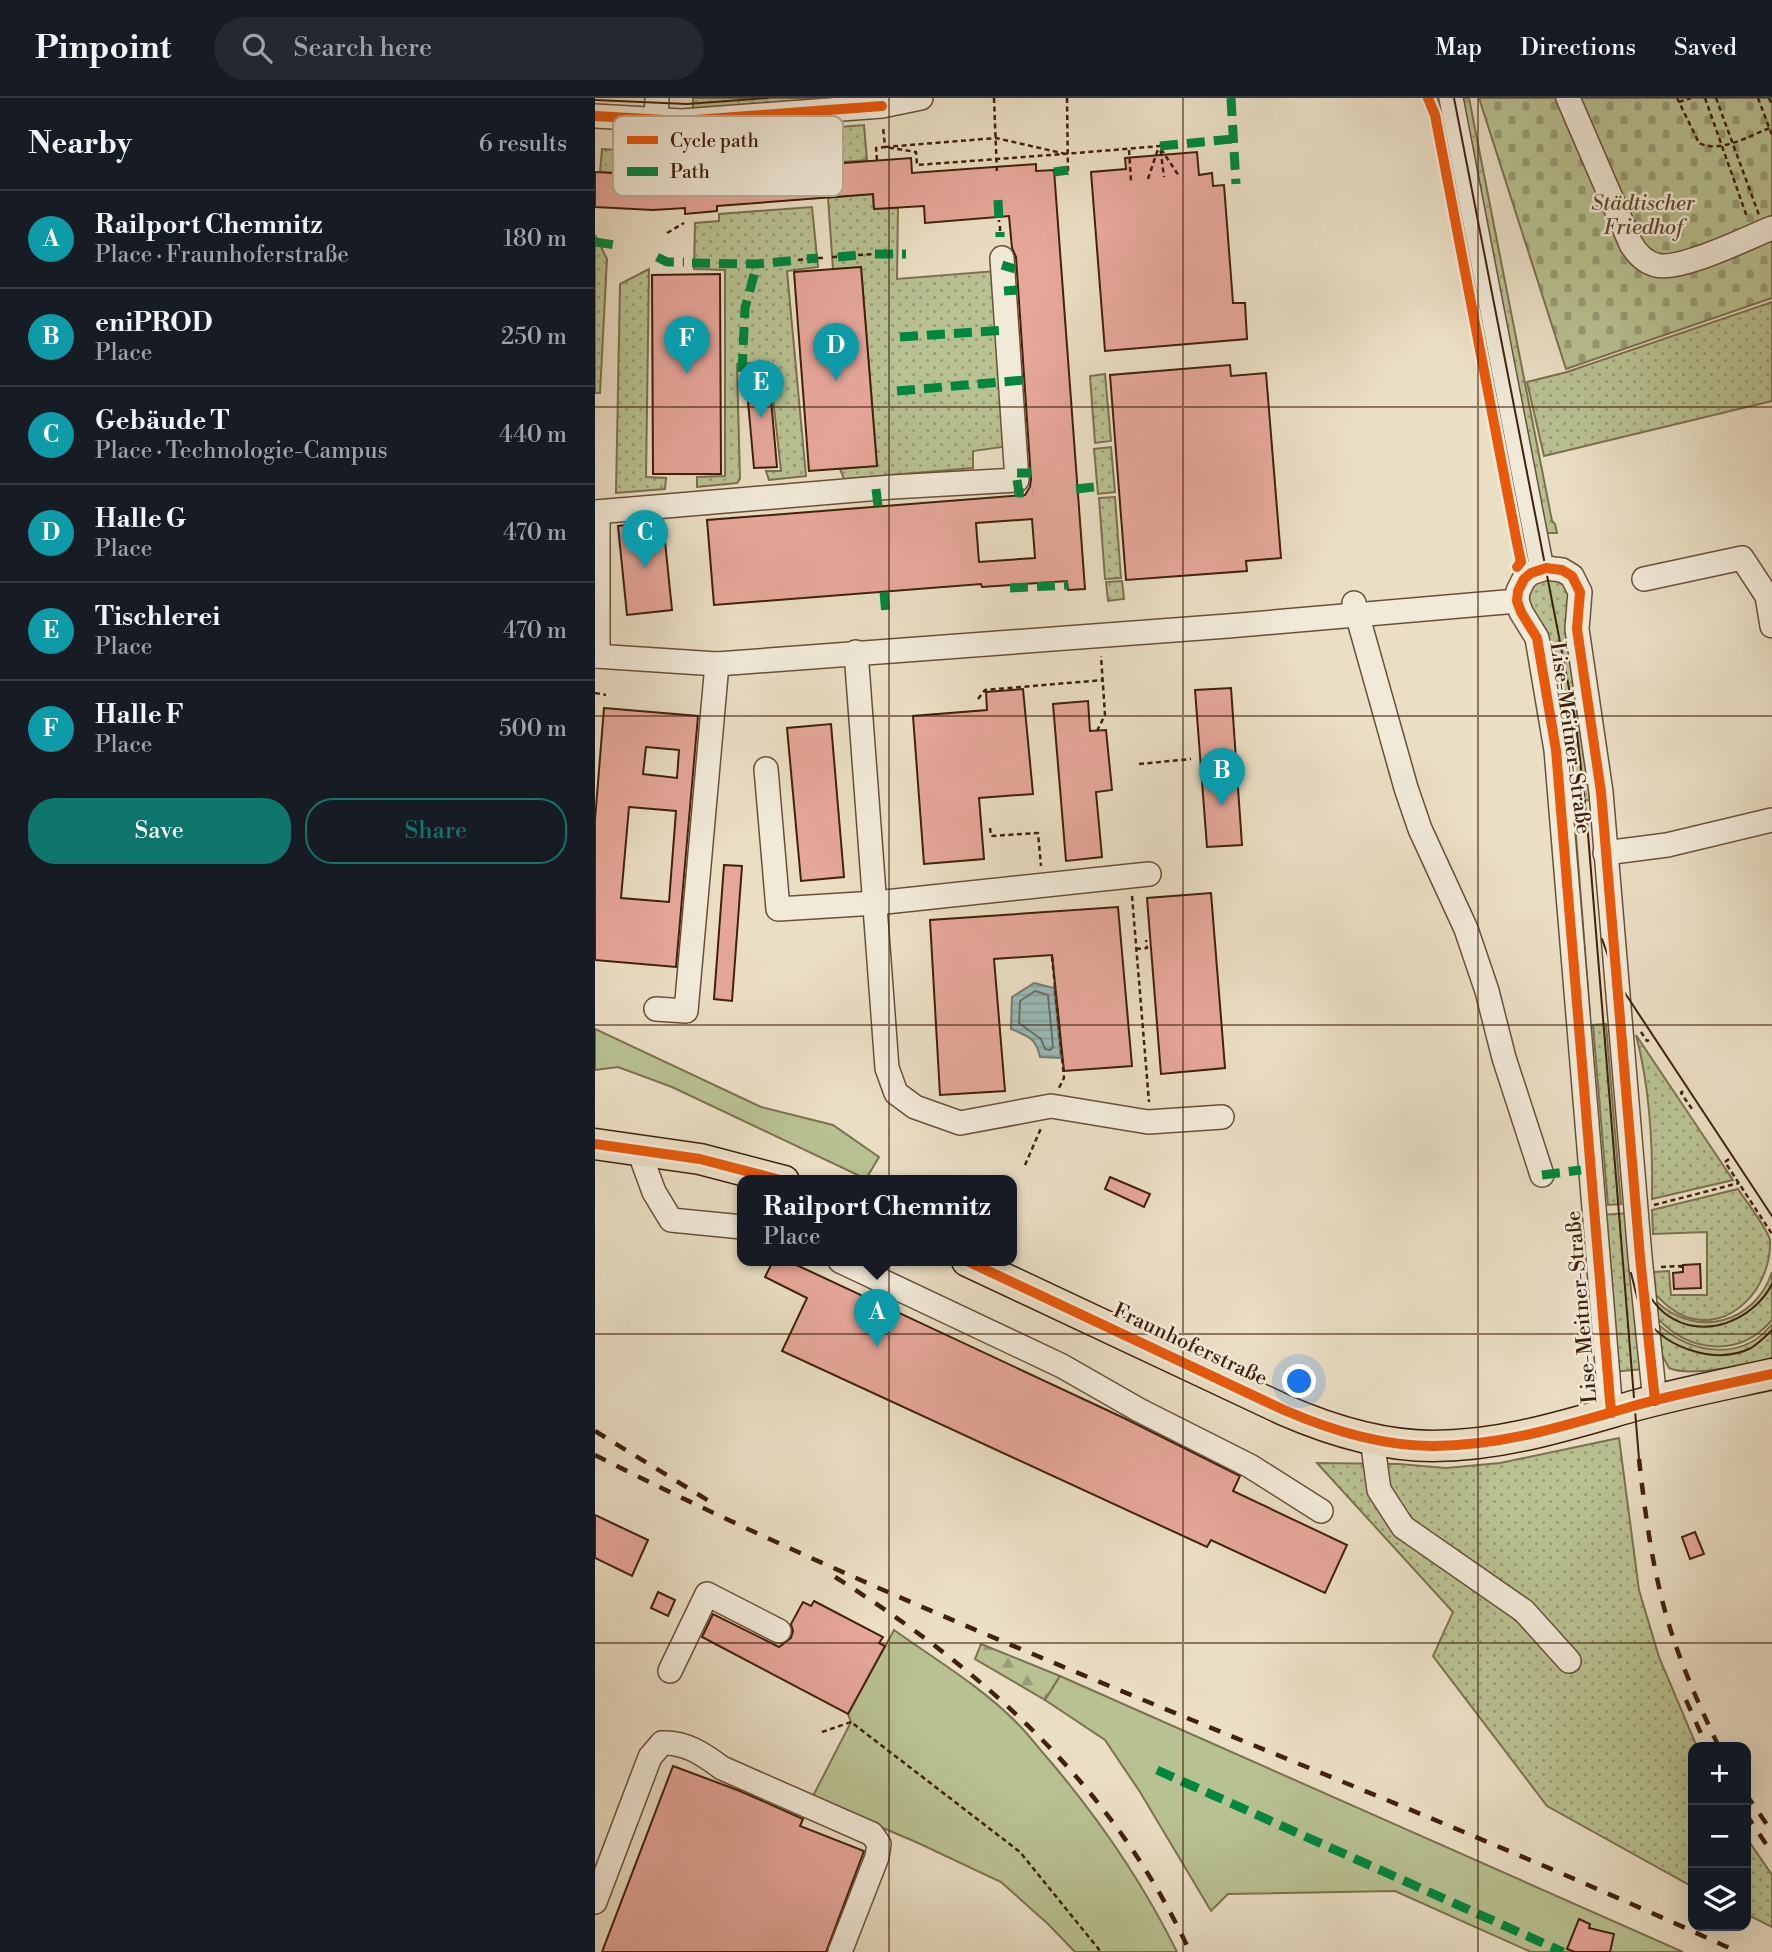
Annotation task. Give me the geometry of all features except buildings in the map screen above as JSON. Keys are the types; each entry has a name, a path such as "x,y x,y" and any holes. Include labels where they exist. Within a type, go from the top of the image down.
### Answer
{"main road":[{"path":"595,1144 700,1159 762,1175"},
{"name":"Fraunhoferstraße","path":"978,1266 1284,1410 1319,1425 1372,1439 1431,1446 1495,1443 1772,1374"}],"street":[{"path":"752,116 882,106 921,98"},
{"path":"1002,258 1017,480 892,487 597,512 597,656 717,664 1180,629 1355,609 1517,601 1524,579 1542,569 1451,98"},
{"path":"1568,98 1638,255 1655,265 1671,267 1763,231"},
{"path":"595,116 657,109 674,116"},
{"path":"1644,579 1742,558 1767,596 1772,626"},
{"name":"Lise-Meitner-Straße","path":"1542,569 1562,570 1572,576 1580,592 1577,639 1595,745 1655,1401"},
{"name":"Lise-Meitner-Straße","path":"1517,601 1537,638 1556,750 1611,1413"},
{"path":"1355,609 1406,788 1420,829 1470,941 1542,1175"},
{"path":"856,652 887,1069 897,1093 915,1107 960,1123 1051,1106 1151,1121 1222,1116"},
{"path":"656,1009 686,1012 717,664"},
{"path":"766,769 778,909 876,903 1140,874"},
{"name":"Lise-Meitner-Straße","path":"1605,853 1667,845 1772,820"},
{"path":"639,1151 654,1192 671,1220 737,1227"},
{"path":"851,1266 1062,1366 1139,1410 1250,1466 1321,1511"},
{"path":"1372,1439 1379,1490 1403,1527 1524,1611 1569,1661"},
{"path":"670,1671 707,1594 779,1631"},
{"path":"595,1902 650,1757 662,1744 678,1742 704,1754 722,1768 872,1834 879,1844 877,1857 840,1952"}],"path":[{"path":"994,98 997,174"},
{"path":"1067,98 1068,175"},
{"path":"1691,98 1678,100 1699,143 1706,147 1723,146 1771,127"},
{"path":"1705,98 1723,146 1763,231"},
{"path":"1716,98 1763,231"},
{"path":"1758,98 1772,135"},
{"path":"1769,98 1772,105"},
{"path":"882,106 885,147"},
{"path":"877,160 876,148 996,138 1066,153"},
{"path":"885,147 916,152 917,164 1160,146"},
{"path":"1160,146 1179,176"},
{"path":"1160,146 1164,177"},
{"path":"1147,179 1160,146"},
{"path":"1129,149 1131,181"},
{"path":"999,222 1000,232"},
{"path":"667,233 684,223"},
{"path":"858,256 875,254"},
{"path":"832,257 838,257"},
{"path":"798,260 807,259"},
{"path":"1097,731 1105,715 1100,635"},
{"path":"978,699 985,690 1103,680"},
{"path":"595,693 606,695"},
{"path":"1139,764 1191,759"},
{"path":"990,828 991,836 1038,833 1043,884"},
{"path":"1140,874 1136,949 1151,1121"},
{"path":"1136,949 1147,948 1146,940"},
{"path":"1025,1165 1063,1078 1052,957"},
{"path":"1683,1091 1681,1093 1686,1101 1692,1109 1694,1107"},
{"path":"1728,1159 1725,1162 1772,1234"},
{"path":"1649,1206 1739,1183"},
{"path":"1660,1267 1681,1266 1681,1272"},
{"path":"822,1732 851,1722 1020,1852 1101,1952"}],"green space":[{"path":"693,98 867,98 693,114"},
{"path":"1436,98 1442,98 1527,537 1522,538"},
{"path":"1459,98 1469,98 1552,521 1557,533 1545,533"},
{"name":"Städtischer Friedhof","path":"1479,98 1772,98 1772,298 1566,369"},
{"path":"864,125 867,160 843,162 843,127"},
{"path":"602,149 613,150 613,173 600,172"},
{"path":"873,194 874,209 898,208 897,279 996,271 1009,446 973,451 973,468 844,479 840,469 877,465 861,267 833,269 828,198"},
{"path":"812,207 818,267 787,271 806,476 769,480 766,471 781,471 769,362 737,364 740,479 737,483 697,487 697,477 725,476 725,270 694,269 695,223 719,221 719,214"},
{"path":"595,235 607,259 600,393 595,393"},
{"path":"649,269 646,477 666,478 665,489 616,493 620,284"},
{"path":"1772,302 1772,401 1544,456 1527,382 1567,372"},
{"path":"1105,374 1111,441 1095,443 1090,376"},
{"path":"1111,447 1115,492 1098,494 1094,449"},
{"path":"1115,497 1121,578 1105,579 1099,498"},
{"path":"1559,578 1570,589 1595,788 1589,789 1590,800 1567,802 1528,604 1529,589 1537,581"},
{"path":"1122,581 1124,599 1108,601 1106,582"},
{"path":"1569,823 1575,823 1590,1015 1583,1015"},
{"path":"1606,1024 1621,1204 1608,1205 1593,1025"},
{"path":"595,1029 761,1107 833,1125 879,1157 868,1175 858,1175 672,1087 618,1067 595,1070"},
{"path":"1636,1035 1733,1180 1652,1199 1650,1116"},
{"path":"1738,1189 1770,1240 1764,1274 1746,1302 1733,1312 1703,1320 1686,1317 1673,1310 1655,1294 1654,1272 1669,1271 1671,1295 1707,1295 1707,1232 1653,1234 1652,1210"},
{"path":"1631,1213 1644,1369 1612,1372 1599,1215"},
{"path":"1772,1272 1772,1320 1745,1341 1731,1345 1700,1344 1685,1339 1658,1319 1657,1302 1689,1320 1723,1320 1739,1314 1764,1289"},
{"path":"1772,1324 1772,1358 1691,1372 1669,1368 1662,1355 1659,1325 1686,1342 1717,1350 1746,1344 1760,1336"},
{"path":"1619,1438 1639,1590 1659,1657 1695,1742 1688,1742 1688,1884 1547,1806 1433,1656 1453,1612 1317,1463 1399,1464 1446,1468 1500,1463"},
{"path":"894,1630 974,1686 1026,1733 1086,1806 1119,1853 1150,1901 1177,1952 1075,1952 1001,1882 812,1798 851,1722 848,1714"},
{"path":"981,1644 1060,1676 1045,1700 975,1659"},
{"path":"1060,1676 1683,1952 1531,1952 1395,1891 1228,1894 1211,1911 1140,1792 1105,1740 1045,1700"},
{"path":"1751,1844 1772,1875 1772,1927 1751,1916"}],"water":[{"path":"1034,983 1054,988 1061,1058 1040,1057 1030,1038 1011,1029 1012,997"}],"tram line":[{"path":"595,100 687,104 768,98"},
{"path":"1454,98 1576,724 1587,822 1639,1459"},
{"path":"1602,939 1617,981 1772,1216"},
{"path":"1636,1271 1649,1295 1662,1311 1681,1323 1696,1326 1726,1323 1740,1317 1764,1297 1772,1284"},
{"path":"1631,1273 1647,1320 1667,1339 1680,1346 1709,1354 1738,1353 1754,1346 1772,1330"}],"railway":[{"path":"595,1431 709,1501"},
{"path":"595,1455 878,1588 1453,1827 1738,1952"},
{"path":"1639,1459 1657,1579 1667,1618 1690,1684 1717,1742"},
{"path":"835,1577 943,1652 1041,1738 1084,1786 1124,1837 1159,1892 1190,1952"},
{"path":"1686,1700 1705,1742"},
{"path":"1751,1801 1772,1832"},
{"path":"1751,1822 1772,1853"}],"marked path":[{"path":"1231,98 1236,184"},
{"path":"1160,146 1233,139"},
{"path":"1054,172 1068,170"},
{"path":"998,200 999,220"},
{"path":"1000,232 1000,237"},
{"path":"595,242 615,245"},
{"path":"875,254 906,254"},
{"path":"838,257 858,255"},
{"path":"657,257 667,262 684,262"},
{"path":"807,259 818,258"},
{"path":"692,263 757,264 798,260"},
{"path":"742,372 745,308 757,264"},
{"path":"1002,265 1015,269"},
{"path":"1004,291 1017,290"},
{"path":"900,337 1007,330"},
{"path":"897,391 1024,380"},
{"path":"1017,473 1031,473"},
{"path":"1017,480 1019,493 1033,492"},
{"path":"1076,489 1094,487"},
{"path":"876,489 878,506"},
{"path":"1010,588 1068,585"},
{"path":"884,592 886,615"},
{"path":"1542,1175 1581,1170"},
{"path":"1157,1770 1563,1952"}],"cycle path":[{"path":"1428,98 1435,115 1521,562 1517,567"},
{"path":"749,116 882,106"},
{"path":"595,116 613,117"},
{"path":"1611,1413 1556,750 1537,638 1517,601 1524,579 1531,573 1546,568 1562,570 1572,576 1580,592 1577,629 1601,792 1640,1257 1655,1401"},
{"path":"595,1144 700,1159 761,1175"},
{"path":"978,1266 1284,1410 1338,1430 1395,1443 1459,1445 1511,1438 1670,1396 1772,1374"}],"place":[{"name":"Halle F","path":"687,374"},
{"name":"Halle G","path":"836,381"},
{"name":"Tischlerei","path":"761,418"},
{"name":"Gebäude T","path":"645,568"},
{"name":"eniPROD","path":"1222,806"},
{"name":"Railport Chemnitz","path":"877,1347"}]}
